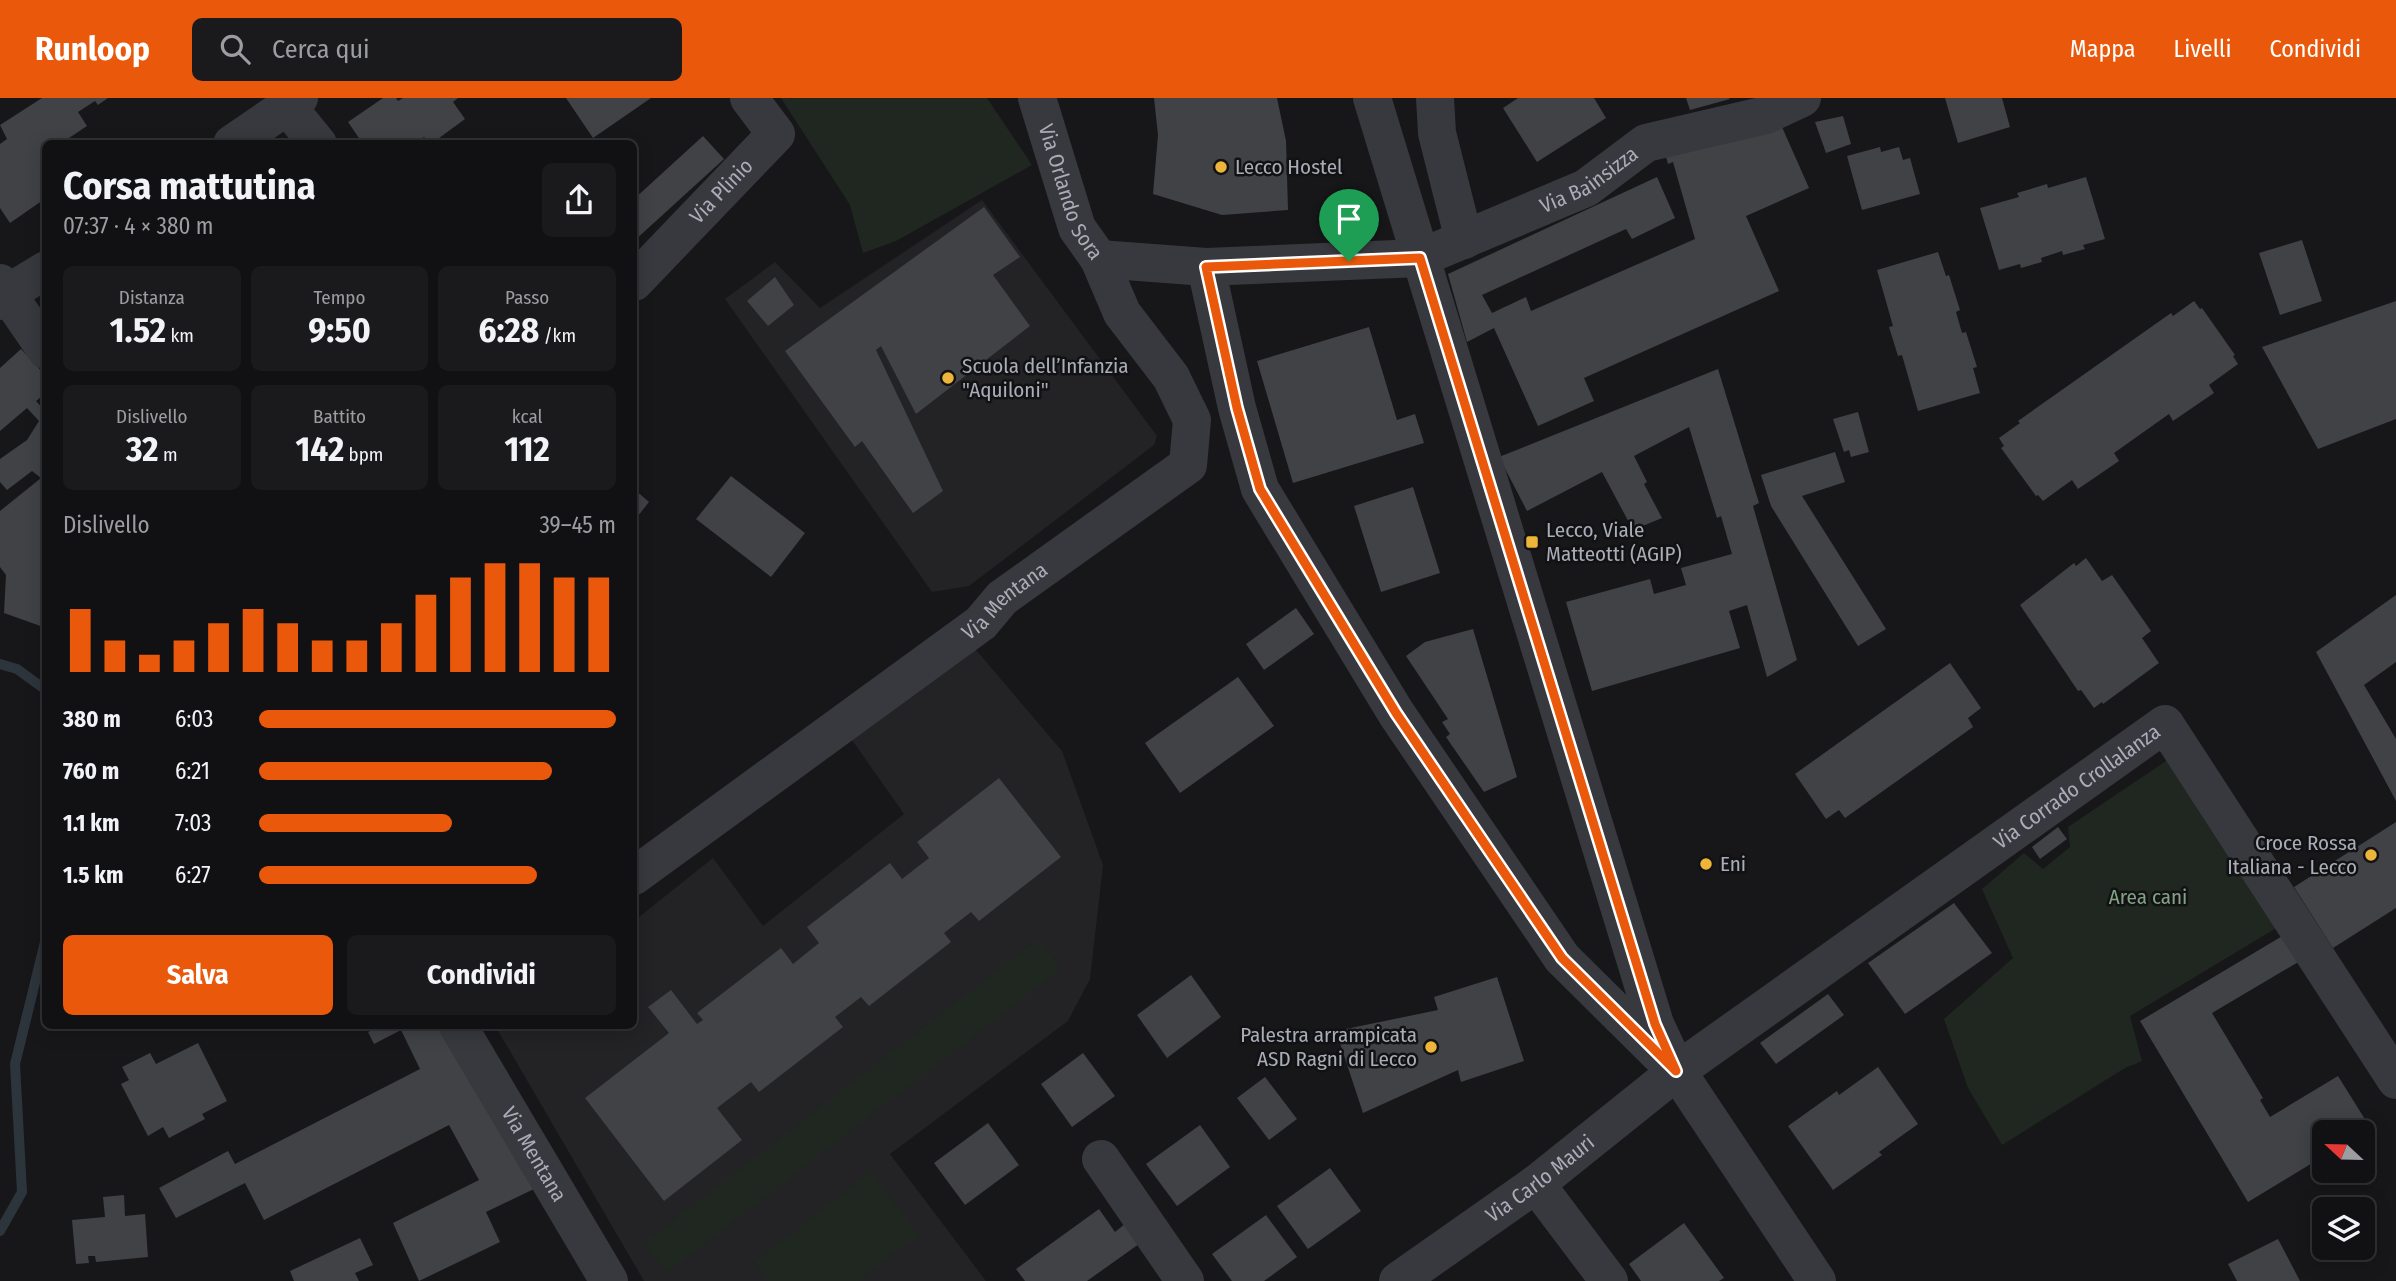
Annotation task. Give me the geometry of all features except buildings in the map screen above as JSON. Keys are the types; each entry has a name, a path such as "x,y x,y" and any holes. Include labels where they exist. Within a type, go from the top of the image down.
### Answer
{"street":[{"name":"Via Plinio","path":"637,279 776,134 748,98"},
{"name":"Via Orlando Sora","path":"1037,98 1077,228 1099,258 1206,267 1420,258"},
{"path":"1372,98 1655,1024 1676,1071 1817,1281"},
{"path":"1435,98 1437,133 1464,240"},
{"name":"Via Bainsizza","path":"1420,258 1586,188 1646,143 1766,115 1802,98"},
{"path":"238,140 293,102 316,140"},
{"name":"Via Mentana","path":"637,874 981,623 1002,598 1188,465 1192,420 1171,377 1122,313 1099,258"},
{"path":"1206,267 1237,408 1260,489 1396,713 1562,958 1676,1071"},
{"path":"42,272 3,292 42,345"},
{"name":"Via Corrado Crollalanza","path":"1676,1071 2165,724 2396,1080"},
{"name":"Via Mentana","path":"460,1029 609,1281"},
{"name":"Via Carlo Mauri","path":"1398,1281 1536,1184 1676,1071"},
{"path":"1101,1158 1185,1281"},
{"path":"1536,1184 1609,1281"}],"shaded area":[{"name":"Scuola dell’Infanzia \"Aquiloni\"","path":"982,200 1157,436 1154,445 969,586 932,592 725,299 775,262 820,308"},
{"path":"971,644 1062,751 1103,865 1090,979 1068,1021 890,1154 986,1281 644,1281 497,1029 637,1029 637,919 713,858 763,926 904,814 852,740"}],"green space":[{"path":"781,98 987,98 1032,165 896,241 863,253 850,205"},
{"name":"Area cani","path":"2169,759 2278,927 2130,1016 2142,1061 2125,1068 2002,1145 1968,1088 1944,1019 2013,958 1982,889 2024,853 2043,869 2070,847 2068,827"},
{"path":"1038,939 1061,969 667,1273 644,1243"},
{"path":"871,1172 919,1235 859,1281 768,1281 754,1262"}],"waterway":[{"path":"0,664 17,669 42,687"},
{"path":"0,1231 22,1192 15,1064 42,954"}],"place":[{"name":"Lecco Hostel","path":"1221,167"},
{"name":"Scuola dell’Infanzia \"Aquiloni\"","path":"948,378"},
{"name":"Lecco, Viale Matteotti (AGIP)","path":"1532,542"},
{"name":"Croce Rossa Italiana - Lecco","path":"2371,855"},
{"name":"Eni","path":"1706,864"},
{"name":"Palestra arrampicata ASD Ragni di Lecco","path":"1431,1047"}],"route":[{"path":"1420,258 1655,1024 1676,1071 1562,958 1396,713 1260,489 1237,408 1206,267 1349,261 1420,258"}]}
